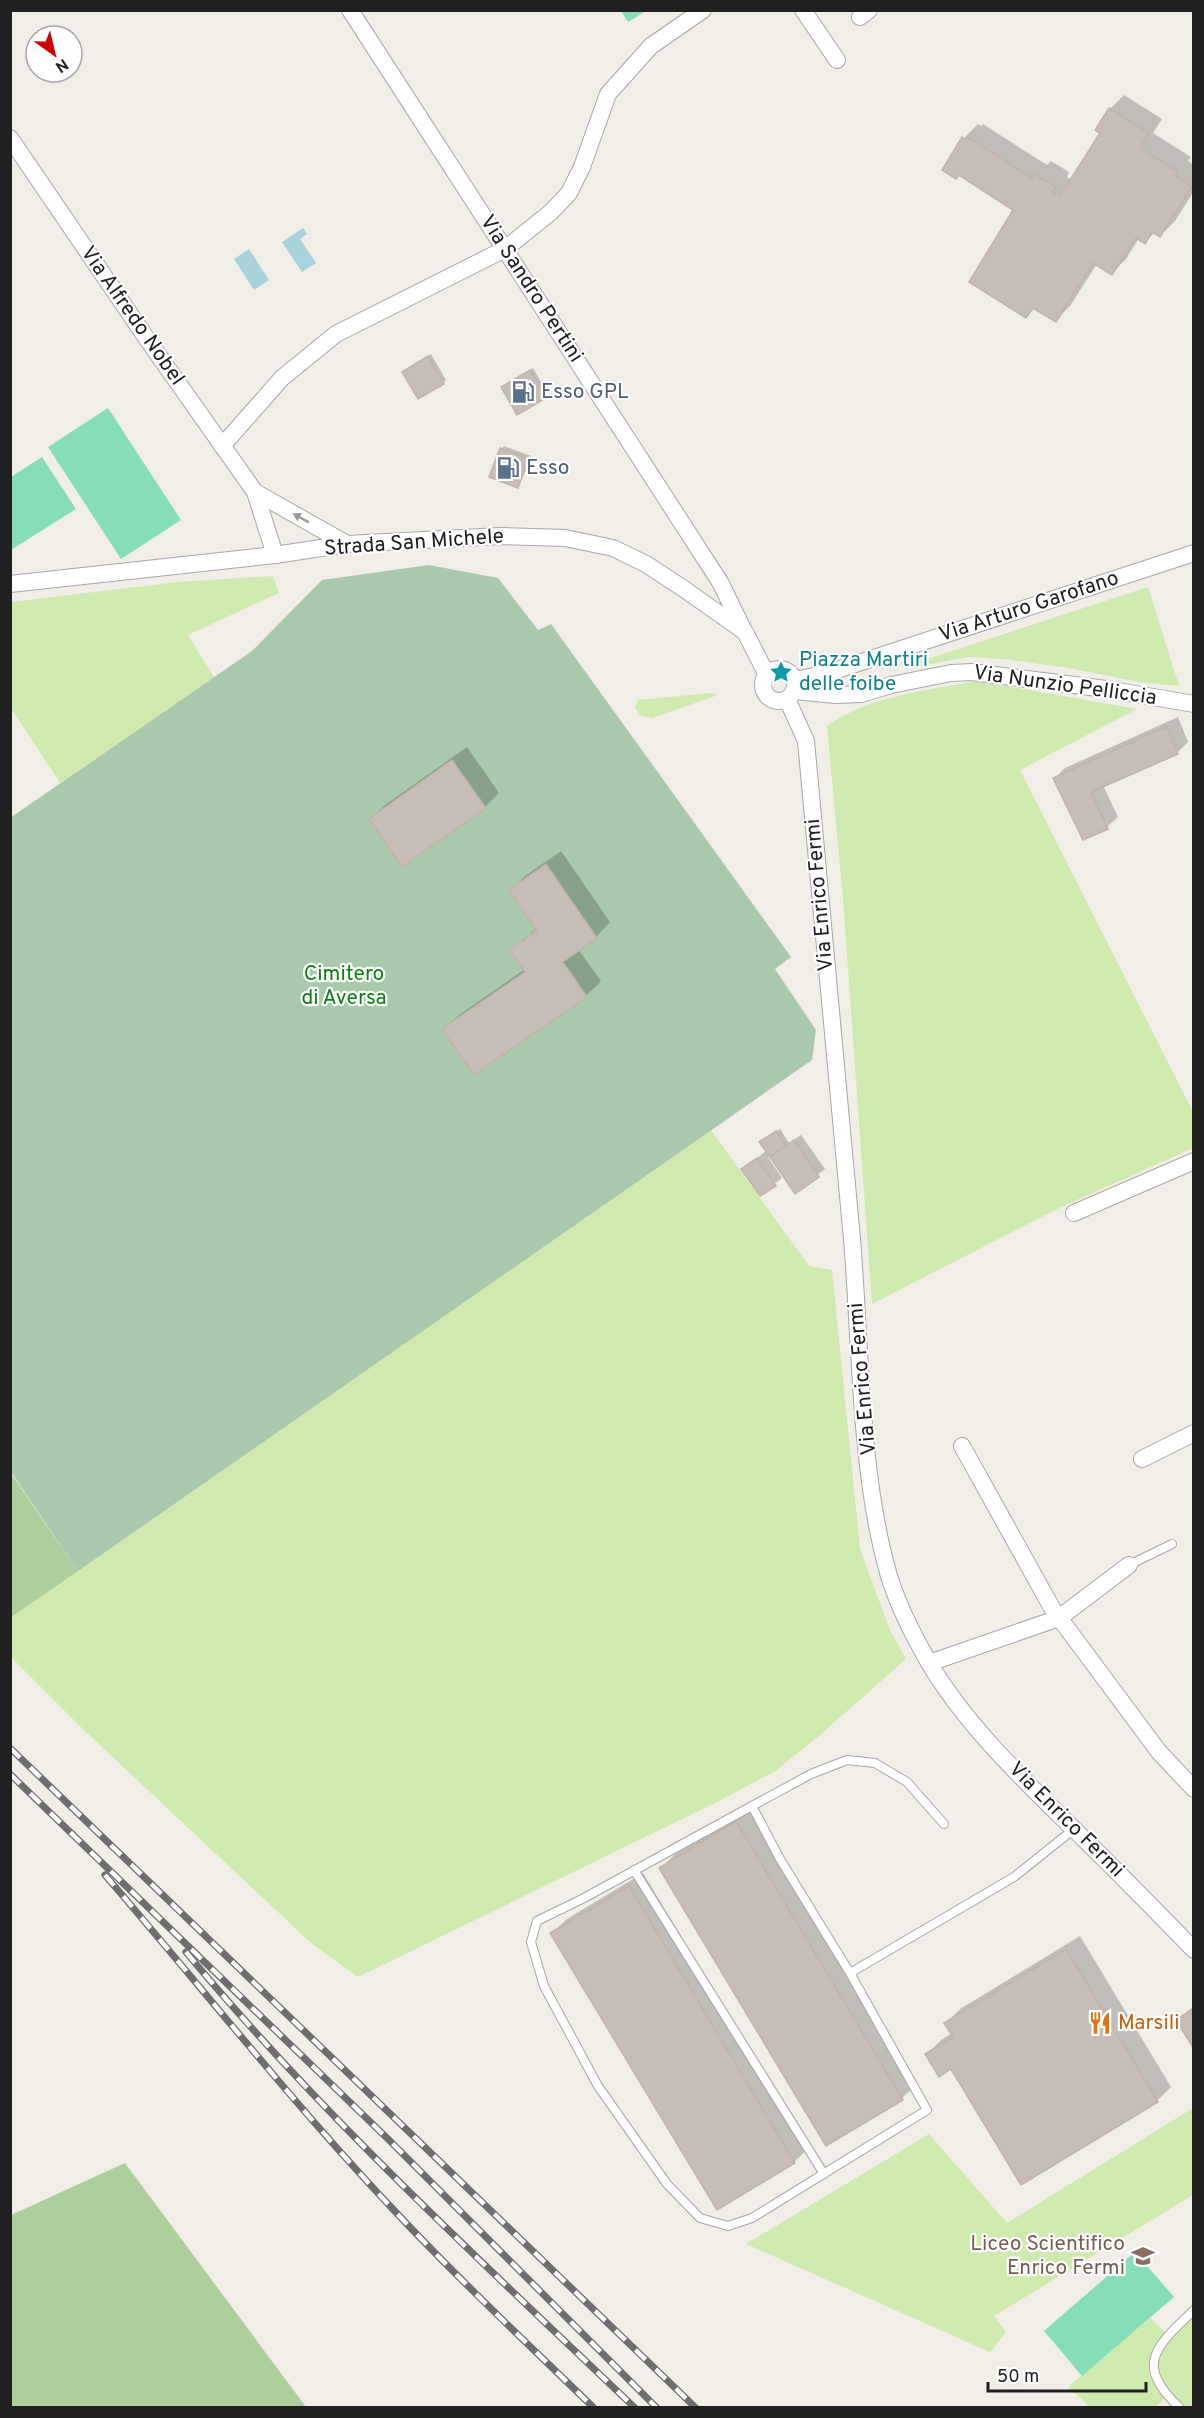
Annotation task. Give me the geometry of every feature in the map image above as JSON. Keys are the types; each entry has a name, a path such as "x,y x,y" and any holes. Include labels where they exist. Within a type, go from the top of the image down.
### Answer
{"street":[{"name":"Via Sandro Pertini","path":"350,10 720,582 745,632"},
{"path":"222,446 282,378 336,334 505,249 551,212 568,193 582,167 608,94 651,46 703,10"},
{"path":"803,10 837,60"},
{"name":"Via Alfredo Nobel","path":"10,138 255,492 275,555"},
{"name":"Via Alfredo Nobel","path":"255,492 347,544"},
{"name":"Strada San Michele","path":"10,584 275,555 347,544 501,536 565,538 614,548 646,564 745,632 767,675"},
{"name":"Via Arturo Garofano","path":"792,690 828,673 1194,553"},
{"path":"775,670 785,670 792,690 776,702 766,696 763,684 767,675 775,670"},
{"name":"Via Nunzio Pelliccia","path":"792,690 836,695 861,694 921,679 972,672 1084,686 1194,704"},
{"name":"Via Enrico Fermi","path":"792,690 806,741 852,1242 866,1431 877,1523 890,1579 929,1663 954,1700 1018,1774 1194,1950"},
{"path":"1074,1213 1194,1161"},
{"path":"1142,1459 1194,1433"},
{"path":"962,1446 1059,1618 1159,1752 1194,1789"},
{"path":"929,1663 1059,1618 1129,1565"}],"lane":[{"path":"1129,1565 1172,1544"},
{"path":"752,1806 780,1859 850,1973 927,2110 752,2218 728,2226 700,2217 667,2184 598,2086 544,1986 531,1942 537,1921 584,1898 811,1773 847,1760 875,1763 908,1782 944,1824"},
{"path":"850,1973 1014,1877 1074,1829"},
{"path":"634,1870 824,2174"},
{"path":"1180,2408 1156,2382 1153,2369 1154,2356 1169,2335 1194,2310"}],"green space":[{"path":"621,11 646,11 628,22"},
{"path":"108,408 181,520 121,559 48,447"},
{"path":"42,457 76,509 11,550 11,477"},
{"name":"Cimitero di Aversa","path":"429,565 498,578 538,630 551,624 791,957 775,969 816,1030 812,1060 78,1571 11,1472 10,818 252,651 322,580"},
{"path":"273,576 279,593 188,635 214,677 60,783 11,708 11,602 178,582"},
{"path":"1148,587 1179,686 1139,682 1069,668 1004,659 969,657 919,666 918,662"},
{"path":"977,681 1137,709 1020,770 1193,1112 1193,1148 1057,1209 872,1304 843,898 827,726 843,716 880,701 919,691"},
{"path":"711,693 718,695 652,718 641,716 635,707 638,700"},
{"path":"711,1130 809,1266 832,1270 860,1549 890,1630 906,1659 820,1735 775,1771 719,1801 358,1977 311,1943 87,1733 11,1657 10,1617"},
{"path":"10,1472 78,1571 11,1617 10,1617"},
{"path":"1193,2108 1193,2195 994,2316 1006,2332 990,2352 746,2244 929,2134 1007,2223"},
{"path":"125,2163 306,2407 11,2407 11,2215"},
{"path":"1135,2252 1174,2297 1082,2376 1044,2331"},
{"path":"1193,2317 1193,2407 1186,2407 1160,2380 1158,2362 1173,2337"},
{"path":"1150,2318 1166,2333 1154,2351 1149,2366 1152,2381 1165,2398 1156,2407 1090,2407 1068,2387"}],"water":[{"path":"303,228 307,234 300,239 316,263 302,272 282,242"},
{"path":"249,249 269,280 254,290 234,259"}],"building":[{"path":"1109,108 1149,134 1140,148 1178,172 1175,176 1192,187 1160,237 1152,232 1145,244 1136,238 1112,275 1093,263 1056,322 1033,308 1026,318 969,282 1013,210 959,175 956,179 942,170 962,137 966,140 968,137 1033,179 1035,174 1056,187 1053,192 1060,196 1100,133 1095,130"},
{"path":"428,356 444,384 418,399 402,372"},
{"path":"530,370 546,398 517,415 501,387"},
{"path":"500,448 529,459 518,488 489,477"},
{"path":"1167,726 1178,754 1091,792 1108,829 1083,840 1053,778"},
{"path":"452,760 486,808 402,867 369,819"},
{"path":"546,864 597,938 563,962 587,997 474,1075 442,1029 525,972 509,950 537,931 509,890"},
{"path":"776,1131 786,1146 770,1157 759,1142"},
{"path":"794,1140 819,1177 795,1194 770,1157"},
{"path":"757,1158 776,1186 760,1196 741,1169"},
{"path":"736,1821 903,2100 826,2146 659,1868"},
{"path":"629,1886 795,2163 717,2210 550,1933"},
{"path":"1066,1949 1158,2102 1021,2185 951,2069 939,2077 925,2054 953,2037 944,2023"},
{"path":"1194,2008 1194,2049 1176,2020"}],"railway":[{"path":"10,1748 696,2408"},
{"path":"10,1774 387,2138 657,2408"},
{"path":"105,1875 353,2166 440,2258 594,2408"},
{"path":"186,1952 238,2013 347,2130 635,2408"}],"place":[{"name":"Esso GPL","path":"523,392"},
{"name":"Esso","path":"508,468"},
{"name":"Piazza Martiri delle foibe","path":"781,672"},
{"name":"Marsili","path":"1100,2023"},
{"name":"Liceo Scientifico Enrico Fermi","path":"1143,2256"}]}
